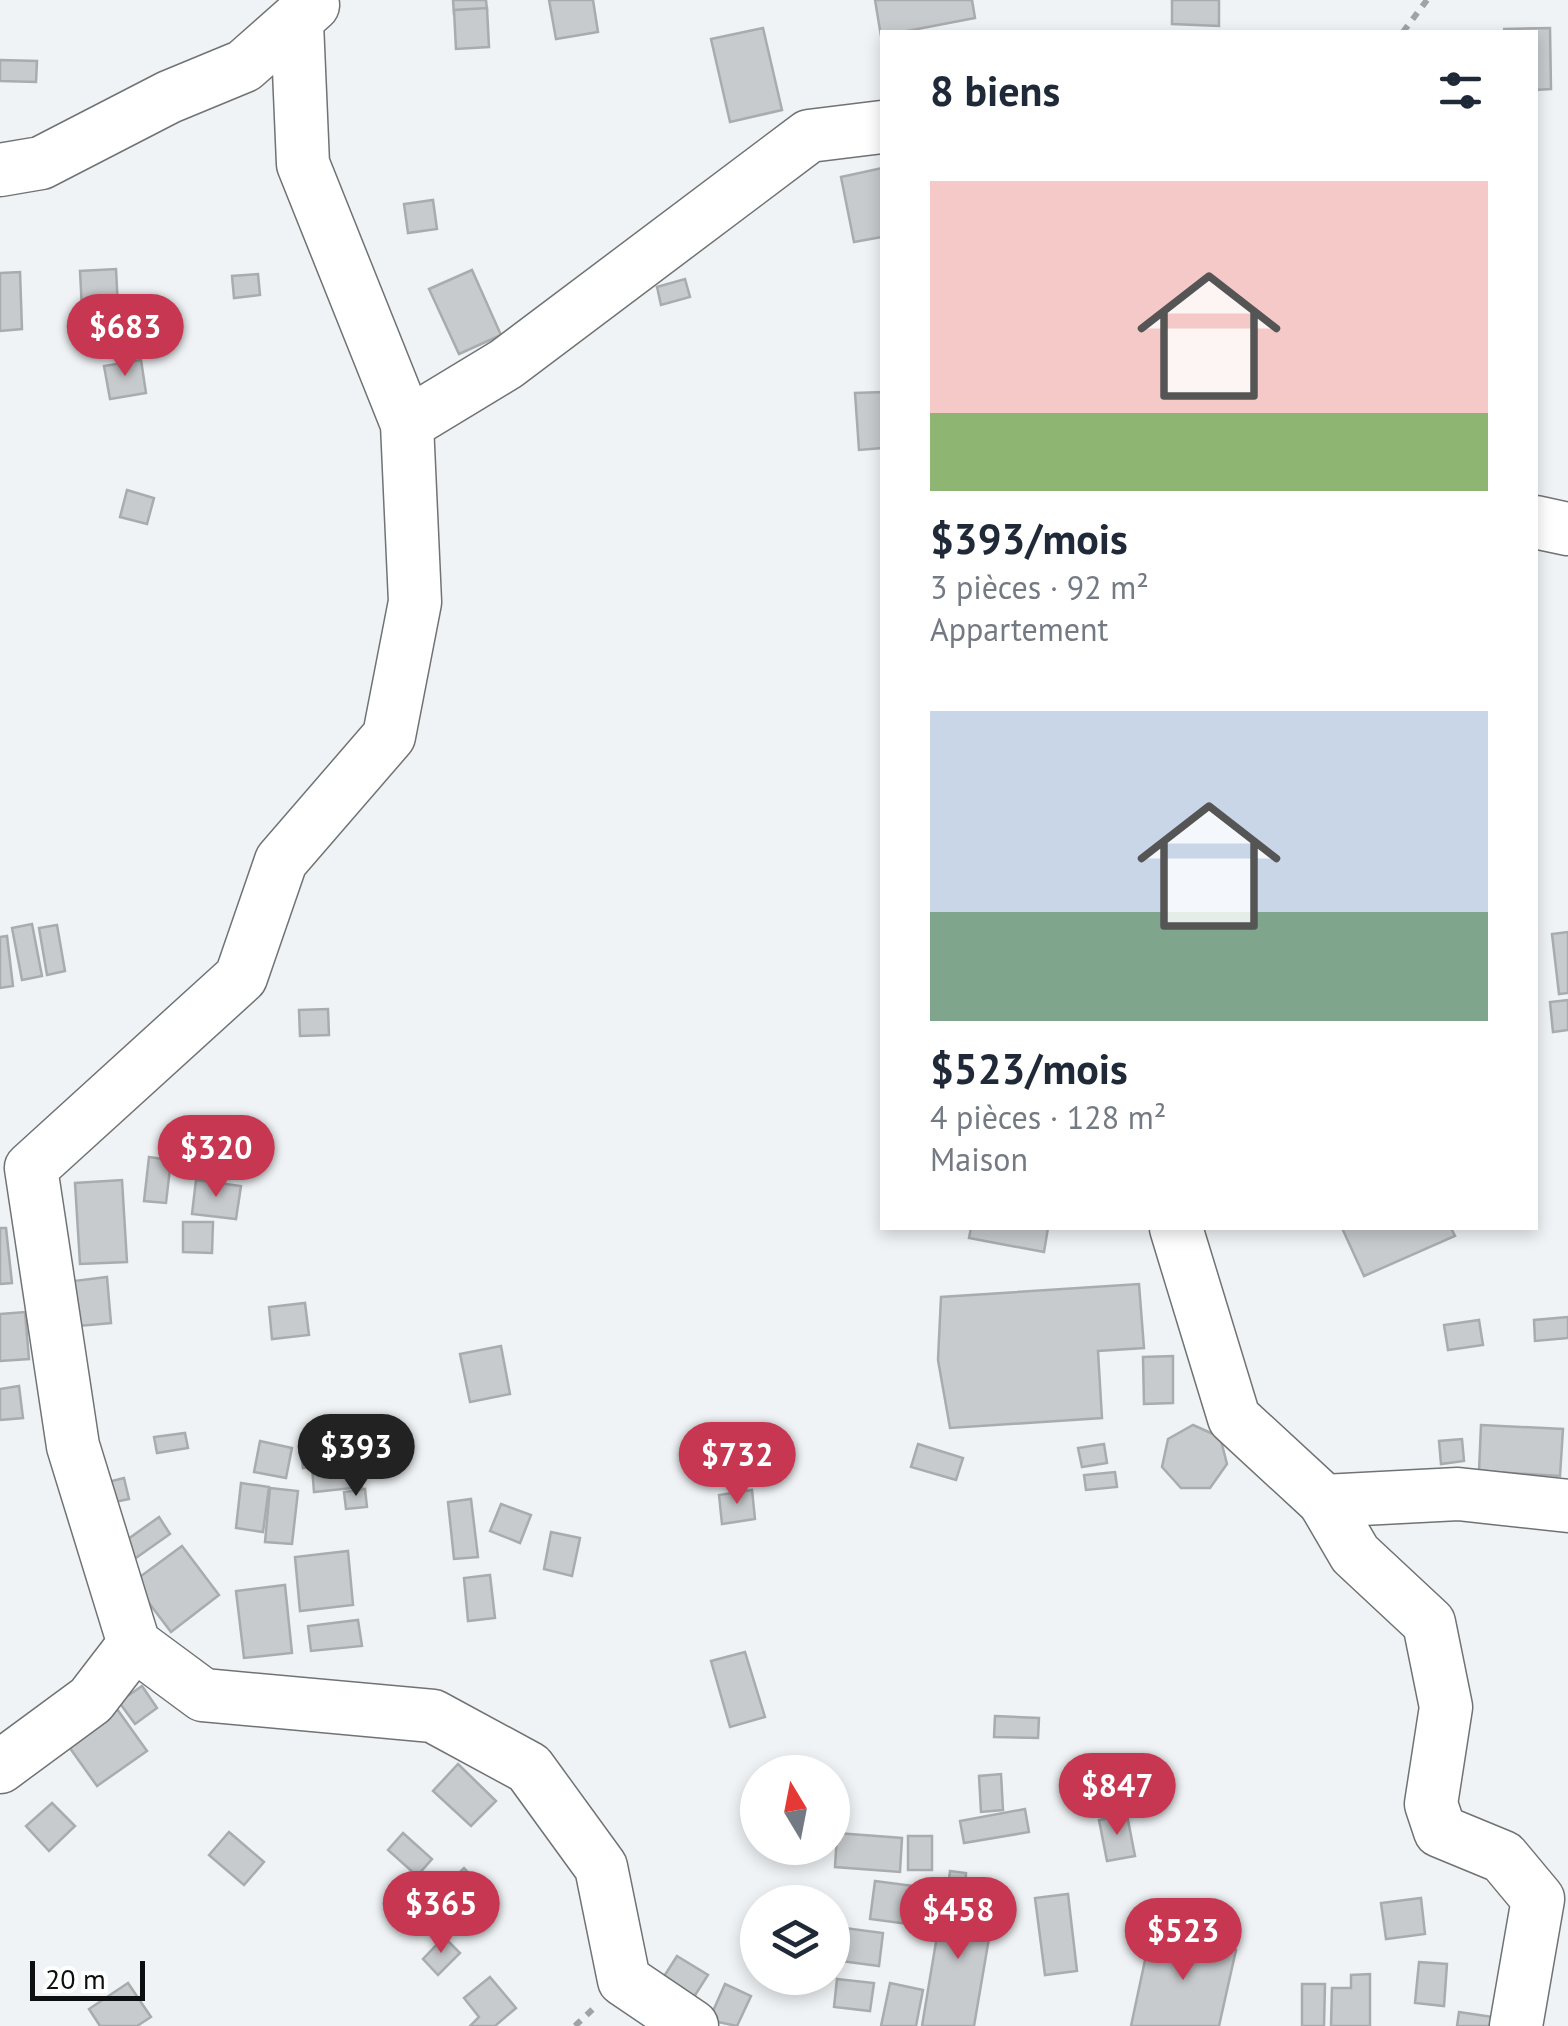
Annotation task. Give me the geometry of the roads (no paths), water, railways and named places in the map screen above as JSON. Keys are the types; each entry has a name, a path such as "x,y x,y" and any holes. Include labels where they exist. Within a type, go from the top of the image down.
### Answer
{"street":[{"path":"0,170 41,163 169,97 244,66 307,12"},
{"path":"307,12 303,164 407,424 416,602 389,736 281,861 241,977 8,1166 73,1446 134,1644 203,1695 433,1716 529,1768 601,1867 624,1980 692,2026"},
{"path":"407,424 506,364 809,136 880,127"},
{"path":"1538,523 1568,530"},
{"path":"1177,1230 1234,1418 1324,1502 1355,1554 1429,1623 1446,1707 1431,1804 1440,1832 1503,1857 1538,1899 1516,2026"},
{"path":"1324,1502 1458,1494 1568,1506"},
{"path":"0,1767 91,1700 134,1644"}]}
